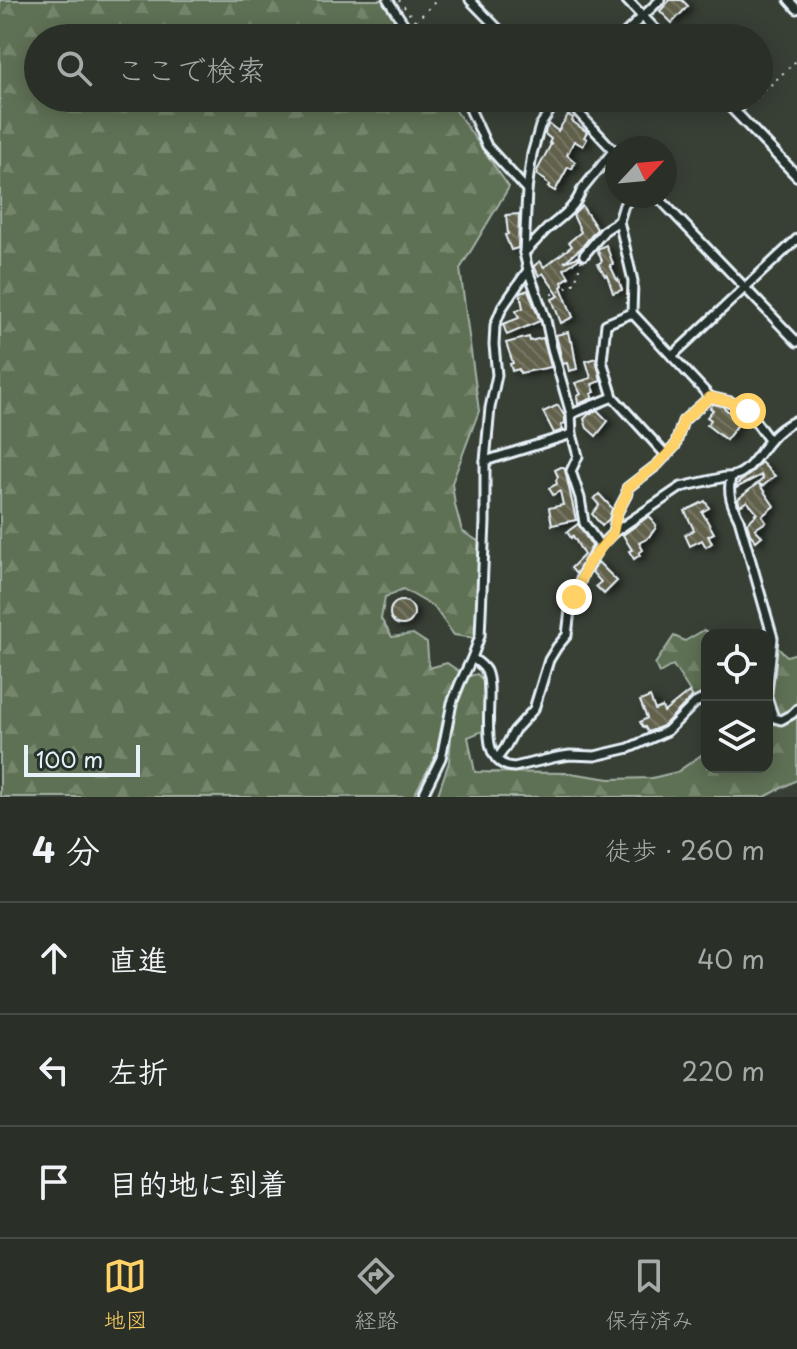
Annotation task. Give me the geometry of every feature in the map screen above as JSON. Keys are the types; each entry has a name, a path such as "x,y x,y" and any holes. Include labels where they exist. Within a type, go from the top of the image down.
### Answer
{"street":[{"path":"388,0 404,24"},
{"path":"470,0 493,24"},
{"path":"627,0 650,24"},
{"path":"635,24 660,0"},
{"path":"789,0 797,9"},
{"path":"471,112 487,146 527,190"},
{"path":"549,112 540,126 532,154 524,253 571,414 578,456 571,471 584,523 600,546"},
{"path":"578,112 605,141"},
{"path":"735,112 797,176"},
{"path":"524,253 566,214 605,163"},
{"path":"623,208 619,221 633,281 632,313 710,397 731,402 748,411 769,440"},
{"path":"669,208 797,342"},
{"path":"584,255 605,230 619,221"},
{"path":"672,356 797,239"},
{"path":"422,797 441,758 452,703 480,636 485,461 497,375 495,325 502,308 528,270"},
{"path":"632,313 606,324 602,361 613,397 666,455"},
{"path":"571,414 613,397"},
{"path":"613,533 627,488 657,465 675,446 683,421 710,397"},
{"path":"497,759 514,731 534,709 551,655 567,635 570,610 583,574 600,546 613,533 681,487 731,477 754,463 782,427 797,420"},
{"path":"485,461 572,434"},
{"path":"731,477 731,503 739,519 770,629"},
{"path":"472,658 482,665 488,678 490,743 497,759 507,766 557,757 595,756 629,748 667,731 701,700"},
{"path":"769,701 774,718 781,720 797,709"}],"path":[{"path":"399,0 415,22 437,0"},
{"path":"773,83 797,60"},
{"path":"739,116 743,112"},
{"path":"539,301 575,283 584,255"}],"green space":[{"path":"0,0 382,0 397,24 24,24 24,112 457,112 509,187 460,269 479,411 452,483 462,531 481,543 475,638 454,635 434,607 403,589 385,597 381,619 392,637 413,634 427,643 429,668 447,663 460,672 436,755 413,797 0,797"},
{"path":"701,632 701,708 673,665 659,673 655,664 674,636 685,641"},
{"path":"773,644 787,656 797,653 797,780 765,797 437,797 449,762 452,725 461,690 469,676 477,674 483,680 485,730 468,737 475,772 570,773 610,779 652,778 677,772 701,755 701,773 773,773"}],"building":[{"path":"670,0 682,0 688,6 672,23 660,11"},
{"path":"568,115 587,132 584,137 587,139 583,146 574,141 567,155 575,162 572,169 568,167 555,191 537,175 537,171 551,144 551,139 545,134 546,129 549,124 558,131"},
{"path":"582,206 597,229 564,262 579,259 564,269 569,277 561,287 573,317 561,323 552,299 559,296 543,273 539,276 534,266 540,261 544,267 572,246 569,242 581,232 573,215"},
{"path":"519,214 518,248 511,250 505,235 508,234 506,215"},
{"path":"606,245 613,264 610,265 622,290 613,293 607,275 598,264 602,261 597,249"},
{"path":"528,290 540,321 507,335 503,324 519,318 516,311 523,308 520,293"},
{"path":"568,332 577,369 569,371 567,363 563,364 556,335"},
{"path":"529,337 530,341 543,338 551,367 520,373 519,369 512,371 510,364 513,363 506,343"},
{"path":"596,358 601,381 592,384 595,392 591,394 593,398 578,404 577,396 581,394 575,383 591,378 586,361"},
{"path":"713,404 722,406 740,422 726,440 707,425 711,420 707,417 713,410 710,408"},
{"path":"558,405 565,423 561,425 563,430 554,433 543,412"},
{"path":"597,410 608,421 596,436 587,428 584,419"},
{"path":"761,462 775,476 763,486 759,484 774,506 762,516 766,522 755,529 762,536 756,541 747,523 757,513 747,501 740,506 738,499 763,479 761,475 736,488 736,485"},
{"path":"561,467 565,470 576,520 552,525 549,508 563,505 560,491 553,495 549,488 557,484 555,470"},
{"path":"599,494 612,508 609,519 602,526 592,514 599,505 594,499"},
{"path":"705,501 709,508 702,512 714,533 708,536 712,543 706,547 702,540 690,546 685,535 694,530 685,511"},
{"path":"649,516 656,528 639,543 643,550 634,559 623,535"},
{"path":"578,524 592,546 576,574 571,568 584,555 573,536 571,538 567,532"},
{"path":"598,562 617,581 604,594 596,586 601,582 592,572"},
{"path":"402,601 410,605 414,613 410,621 402,625 394,621 390,613 394,605"},
{"path":"689,692 692,697 663,726 648,732 644,728 640,722 647,718 640,701 650,697 655,710 662,707 664,712"}],"route":[{"path":"574,597 588,564 613,533 627,488 657,465 675,446 683,421 710,397 731,402 748,411"}]}
